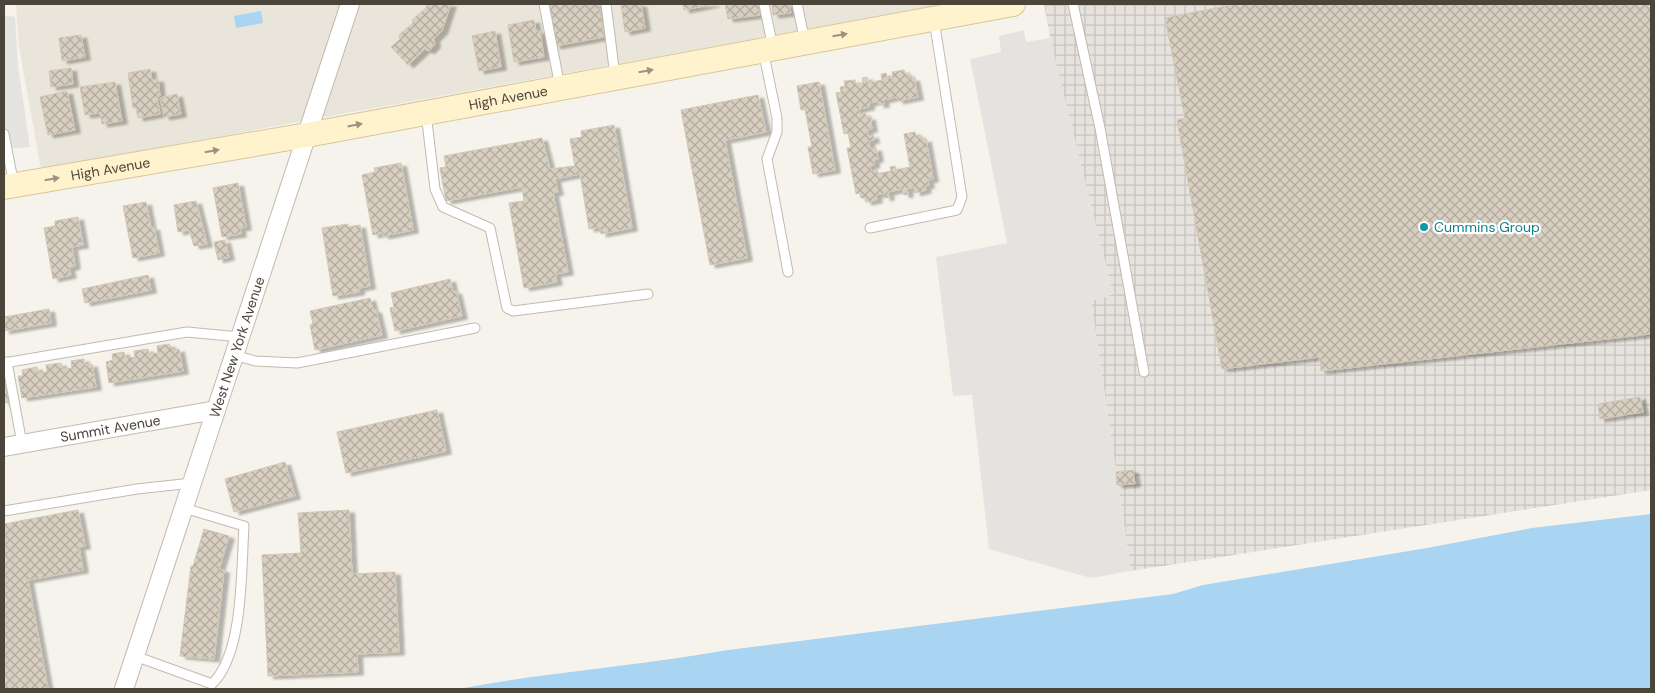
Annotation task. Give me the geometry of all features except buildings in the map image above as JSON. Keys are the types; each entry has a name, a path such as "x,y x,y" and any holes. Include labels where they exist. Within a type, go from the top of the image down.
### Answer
{"main road":[{"name":"High Avenue","path":"9,186 307,134 1013,4"}],"street":[{"name":"West New York Avenue","path":"124,689 350,4"},
{"name":"Summit Avenue","path":"4,447 216,410"}],"lane":[{"path":"544,4 560,87"},
{"path":"606,4 616,76"},
{"path":"764,4 778,118 777,132 767,160 788,272"},
{"path":"797,4 804,42"},
{"path":"1073,4 1100,128 1144,372"},
{"path":"870,228 957,210 962,197 934,18"},
{"path":"425,112 436,189 443,207 490,228 508,308 513,312 648,294"},
{"path":"4,134 9,186"},
{"path":"234,355 255,361 297,363 475,328"},
{"path":"22,444 5,362 187,332 240,337"},
{"path":"4,511 136,489 192,483"},
{"path":"135,656 212,684 222,674 236,634 244,526 184,508"}],"shaded area":[{"path":"16,4 944,4 41,169 19,47"},
{"path":"1044,4 1651,4 1651,490 1131,571 1091,301 1113,294 1053,54"},
{"path":"4,15 15,17 18,66 30,147 4,149"},
{"path":"1024,30 1026,42 1050,38 1113,294 1091,301 1131,571 1091,578 989,549 972,395 953,396 936,257 1007,243 970,59 1001,52 999,36"}],"water":[{"path":"261,11 263,23 236,28 234,16"},
{"path":"1651,514 1651,689 458,689 728,650 1173,594 1203,585 1427,548 1532,528"}],"place":[{"name":"Cummins Group","path":"1424,227"}]}
